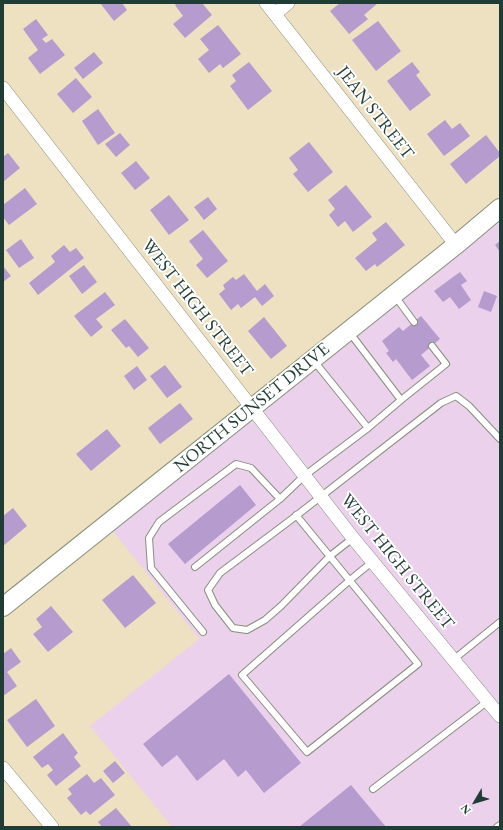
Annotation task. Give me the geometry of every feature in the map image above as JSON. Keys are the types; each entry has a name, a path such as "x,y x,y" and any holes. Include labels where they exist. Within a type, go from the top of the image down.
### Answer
{"main road":[{"name":"NORTH SUNSET DRIVE","path":"3,607 394,295 500,208"}],"street":[{"name":"JEAN STREET","path":"266,3 456,245"},
{"path":"274,14 288,3"},
{"name":"WEST HIGH STREET","path":"3,88 320,497 500,716"},
{"path":"3,768 52,827"}],"lane":[{"path":"394,295 414,322"},
{"path":"348,331 401,400"},
{"path":"195,567 280,499 304,476 368,428 446,364 432,346"},
{"path":"313,359 368,428"},
{"path":"353,538 330,556 281,606 265,620 247,630 233,628 215,605 208,590 220,573 441,403 456,396 469,406 500,439"},
{"path":"203,632 151,568 149,538 159,522 236,464 251,468 280,499"},
{"path":"296,515 350,580 418,664 306,752 242,675 350,580 372,562"},
{"path":"453,660 500,622"},
{"path":"372,789 488,701"}],"shaded area":[{"path":"500,208 500,827 172,827 90,726 199,639 107,524"}],"building":[{"path":"100,3 122,3 127,10 114,21"},
{"path":"177,3 202,3 212,15 185,38 173,24 183,16 175,5"},
{"path":"340,3 378,3 364,15 368,19 349,34 330,11"},
{"path":"36,19 48,35 42,39 46,43 52,39 65,55 40,74 28,58 38,50 23,29"},
{"path":"378,21 401,51 376,71 352,40"},
{"path":"218,25 241,54 223,68 220,64 209,73 198,59 209,50 200,39"},
{"path":"94,52 103,63 83,79 74,68"},
{"path":"249,62 272,91 248,110 230,86 236,81 232,75"},
{"path":"412,62 420,72 416,75 431,95 410,111 387,81"},
{"path":"76,78 92,97 73,113 57,94"},
{"path":"98,109 115,133 98,145 82,121"},
{"path":"445,120 452,129 460,123 470,136 444,156 427,134"},
{"path":"120,133 130,145 116,157 105,144"},
{"path":"486,135 500,153 500,156 466,184 450,164"},
{"path":"309,142 333,172 308,192 293,174 298,170 289,158"},
{"path":"8,153 20,168 3,182 3,157"},
{"path":"136,161 150,178 135,190 121,173"},
{"path":"346,185 372,217 353,232 345,221 338,227 329,215 335,209 328,200"},
{"path":"25,188 37,204 9,225 3,217 3,205"},
{"path":"169,195 189,220 169,235 150,210"},
{"path":"208,197 217,209 204,220 194,207"},
{"path":"386,222 405,245 377,267 375,264 366,271 355,258 377,240 372,233"},
{"path":"203,230 228,261 207,278 196,265 203,259 189,241"},
{"path":"21,239 34,258 19,268 6,250"},
{"path":"500,241 500,252 495,245"},
{"path":"64,245 70,252 76,248 84,258 38,295 29,283 55,262 51,256"},
{"path":"84,265 97,282 82,294 69,276"},
{"path":"3,266 11,276 3,282"},
{"path":"460,272 467,281 461,285 471,300 459,309 450,297 443,302 434,291"},
{"path":"244,274 257,291 265,284 274,296 262,306 255,297 241,308 238,304 231,310 219,294 225,289 223,285 233,277 236,280"},
{"path":"484,291 497,296 491,312 478,307"},
{"path":"105,292 115,305 96,319 103,327 91,337 74,316"},
{"path":"421,316 440,339 421,355 430,366 412,380 396,359 393,362 386,353 389,351 382,341 399,327 403,331"},
{"path":"264,317 287,346 271,359 248,331"},
{"path":"125,319 149,348 138,357 129,346 126,348 111,330"},
{"path":"165,365 182,387 167,398 150,376"},
{"path":"137,366 147,380 134,390 124,376"},
{"path":"180,403 193,419 160,444 148,428"},
{"path":"107,429 121,446 91,471 76,454"},
{"path":"240,485 256,505 185,564 168,544"},
{"path":"13,508 27,526 3,546 3,516"},
{"path":"133,575 156,603 125,628 102,600"},
{"path":"51,606 73,632 48,652 33,634 42,627 36,619"},
{"path":"11,648 21,662 7,672 17,686 3,696 3,654"},
{"path":"229,674 301,763 264,793 246,770 238,777 224,759 197,781 177,755 162,767 143,744"},
{"path":"36,699 55,726 27,747 7,720"},
{"path":"63,733 78,753 74,757 81,766 56,786 47,775 53,770 48,764 42,768 33,757"},
{"path":"115,761 125,773 113,783 103,771"},
{"path":"87,774 94,783 101,778 115,795 90,815 86,811 81,815 67,798 72,794 68,789"},
{"path":"351,785 386,827 299,827"},
{"path":"116,808 132,827 102,827 98,822"}]}
